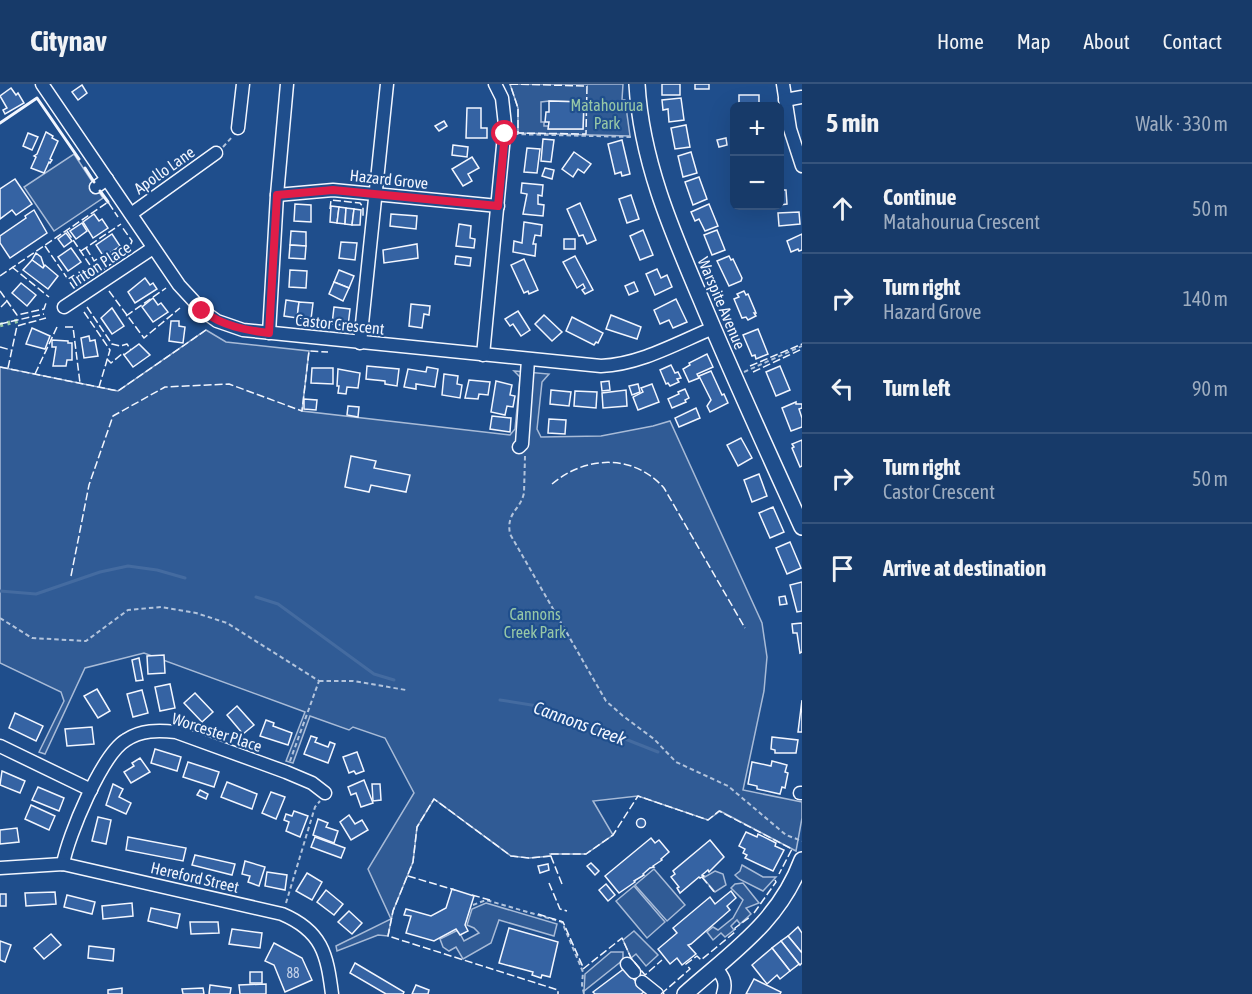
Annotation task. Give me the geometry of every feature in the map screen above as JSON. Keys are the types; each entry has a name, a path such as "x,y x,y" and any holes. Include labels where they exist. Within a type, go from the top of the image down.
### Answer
{"main road":[{"name":"Warspite Avenue","path":"637,84 646,146 669,224 734,377 802,526"},
{"path":"685,994 753,935 771,915 788,892 802,860"}],"street":[{"name":"Castor Crescent","path":"42,84 179,285 202,311 232,327 360,343 589,366 614,366 637,360 713,328"},
{"path":"238,128 243,84"},
{"path":"269,333 277,195 287,84"},
{"path":"360,343 387,84"},
{"path":"483,355 505,134 504,108 495,84"},
{"path":"783,84 793,143 802,166"},
{"path":"785,100 802,97"},
{"name":"Apollo Lane","path":"130,214 216,153"},
{"path":"81,165 92,157"},
{"path":"96,187 107,179"},
{"name":"Hazard Grove","path":"277,195 333,190 498,206"},
{"name":"Triton Place","path":"64,307 153,248"},
{"path":"519,447 522,444 528,360"},
{"name":"Worcester Place","path":"63,864 73,831 91,790 109,758 124,740 143,733 158,730 176,732 286,772 312,783 325,793"},
{"path":"0,746 91,790"},
{"name":"Hereford Street","path":"0,868 63,864 282,914 306,927 317,938 329,965 332,994"},
{"path":"715,967 725,984 723,994"},
{"path":"634,973 657,994"}],"path":[{"path":"216,153 230,143 238,128"},
{"path":"505,134 631,137"},
{"path":"734,377 802,346"},
{"path":"519,447 525,452 524,493 523,499 510,516 510,534 609,706 654,739 676,762 728,786 786,835 802,840"},
{"path":"0,618 32,638 86,640 128,610 161,607 196,613 227,622 319,681 353,681 406,690"},
{"path":"286,772 319,681"},
{"path":"282,914 315,807 325,793"},
{"path":"473,905 486,900 562,922 583,972 584,994"}],"shaded area":[{"path":"510,84 623,84 622,100 625,100 630,136 518,133 518,108","holes":["541,102 584,102 583,129 549,129 549,126 544,126 544,122 541,122"]},
{"path":"74,154 103,198 54,231 24,187"},
{"name":"Cannons Creek Park","path":"206,330 226,342 309,351 302,411 510,435 515,429 520,377 514,371 549,374 542,382 537,429 541,437 601,436 670,421 762,623 767,657 764,691 743,790 802,802 802,818 796,851 720,811 708,820 638,796 593,801 613,835 586,854 550,854 551,856 529,858 511,856 434,799 417,827 413,862 393,911 388,936 378,935 337,951 336,946 391,919 368,869 414,793 385,738 353,727 349,730 310,716 293,763 286,761 305,712 144,653 85,668 45,754 39,752 64,701 61,692 0,663 0,367 118,391"},
{"path":"742,865 763,877 776,877 763,891 735,875 740,871"},
{"path":"654,869 685,905 667,921 635,885"},
{"path":"715,871 723,874 726,885 715,892 703,878"},
{"path":"743,883 759,903 746,908 751,914 740,924 737,920 731,926 734,930 725,937 721,933 713,940 707,932 713,927 718,930 733,918 743,900 731,888 735,884"},
{"path":"634,886 665,922 647,938 616,901"},
{"path":"486,903 557,924 554,936 499,920 491,943 463,959 456,947 449,951 443,947 440,939 458,930 464,941 479,933 467,925 472,909"},
{"path":"634,931 658,955 646,966 636,954 631,958 623,940"},
{"path":"611,952 623,952 623,960 584,991 585,974"}],"building":[{"path":"662,84 680,84 680,95 662,95"},
{"path":"695,84 709,84 709,89 695,89"},
{"path":"82,85 87,93 78,100 72,92"},
{"path":"11,88 16,95 18,93 24,103 5,114 3,110 7,108 0,96"},
{"path":"739,95 759,95 759,102 739,102"},
{"path":"681,98 684,120 669,122 668,109 663,110 662,100"},
{"path":"549,101 584,102 583,129 548,129 549,122 545,122 546,112 549,112"},
{"path":"467,108 481,108 481,128 487,128 487,138 466,138"},
{"path":"444,121 447,126 439,131 435,126"},
{"path":"686,125 690,147 675,149 671,128"},
{"path":"46,132 58,141 50,159 52,160 44,173 31,168 36,157 34,156"},
{"path":"28,133 38,137 32,150 23,146"},
{"path":"726,138 727,145 719,147 717,140"},
{"path":"543,139 554,140 551,162 541,161"},
{"path":"622,140 630,174 622,176 621,172 615,174 608,144"},
{"path":"453,145 468,147 467,157 452,155"},
{"path":"527,148 540,149 537,173 524,172"},
{"path":"574,152 591,164 584,173 578,169 573,177 562,169"},
{"path":"691,152 697,173 683,177 678,156"},
{"path":"472,157 479,168 468,174 472,181 463,186 452,169"},
{"path":"545,168 554,170 552,179 542,176"},
{"path":"699,177 707,199 693,205 685,182"},
{"path":"15,179 32,204 16,215 12,210 0,219 0,189"},
{"path":"522,183 543,185 542,196 538,195 538,204 544,205 543,216 523,214 527,194 521,193"},
{"path":"784,190 786,190 787,204 784,204"},
{"path":"631,195 639,219 627,223 619,199"},
{"path":"580,203 596,240 587,244 583,235 579,236 567,209"},
{"path":"295,204 311,205 311,222 294,221"},
{"path":"709,204 718,226 705,231 699,219 695,221 691,212"},
{"path":"331,206 339,207 337,223 330,222"},
{"path":"339,207 346,208 345,224 337,223"},
{"path":"346,208 354,209 352,225 345,224"},
{"path":"354,209 361,210 360,225 352,225"},
{"path":"34,210 47,233 10,258 0,243 0,236"},
{"path":"799,212 800,224 779,226 778,213"},
{"path":"94,214 99,221 102,219 108,228 93,238 83,222"},
{"path":"391,214 417,216 416,229 390,226"},
{"path":"524,222 542,225 541,236 535,235 533,244 536,244 535,256 513,252 514,241 522,243"},
{"path":"82,223 87,231 76,239 70,231"},
{"path":"459,224 471,226 470,238 475,239 474,248 456,246"},
{"path":"643,230 653,255 640,260 630,236"},
{"path":"717,230 725,250 712,255 704,235"},
{"path":"291,231 306,232 306,246 290,245"},
{"path":"66,233 72,241 64,247 58,239"},
{"path":"112,234 120,246 104,257 96,245"},
{"path":"802,234 802,250 791,252 787,241"},
{"path":"564,239 575,239 575,249 564,249"},
{"path":"341,242 357,243 355,260 339,258"},
{"path":"417,244 418,258 384,263 383,250"},
{"path":"290,245 306,246 305,259 289,258"},
{"path":"71,248 81,262 68,271 58,257"},
{"path":"36,253 41,257 43,268 32,260"},
{"path":"456,256 471,258 470,266 455,264"},
{"path":"575,256 593,290 585,294 582,290 585,288 583,284 577,288 563,262"},
{"path":"729,256 731,260 733,259 742,278 741,281 729,286 717,261"},
{"path":"524,259 538,290 529,294 528,291 524,293 511,265"},
{"path":"32,260 43,268 45,265 58,276 48,289 23,270"},
{"path":"657,269 661,278 667,275 672,287 655,295 646,274"},
{"path":"290,270 307,271 306,288 289,287"},
{"path":"339,270 354,276 349,288 334,282"},
{"path":"145,278 157,289 135,303 128,292"},
{"path":"334,282 349,288 343,301 329,294"},
{"path":"634,282 638,291 629,295 625,286"},
{"path":"21,283 36,295 27,306 12,293"},
{"path":"744,291 746,295 748,294 756,313 754,313 756,316 748,320 746,317 742,318 734,299 739,297 737,294"},
{"path":"153,298 158,305 161,303 168,312 153,322 142,307"},
{"path":"676,299 687,322 673,328 669,320 660,324 654,310"},
{"path":"286,300 299,302 297,318 284,316"},
{"path":"299,302 313,303 311,319 297,318"},
{"path":"411,304 430,306 429,315 424,314 422,328 409,326"},
{"path":"334,307 350,309 348,326 332,324"},
{"path":"112,308 124,326 112,334 101,318"},
{"path":"518,311 530,330 521,336 513,324 510,326 505,319"},
{"path":"544,315 562,332 552,341 535,324"},
{"path":"611,315 641,327 637,339 606,329"},
{"path":"572,317 603,333 598,343 594,345 566,331"},
{"path":"171,321 179,321 179,326 185,327 183,343 169,341"},
{"path":"32,328 50,336 45,349 26,344"},
{"path":"758,329 768,354 756,359 755,355 752,356 743,335"},
{"path":"89,336 90,341 95,340 98,356 84,358 81,338"},
{"path":"52,340 72,343 72,360 67,360 66,366 53,366 56,347 52,347"},
{"path":"139,344 150,355 133,367 124,355"},
{"path":"707,354 713,367 697,374 699,378 689,382 683,369 690,365 689,363"},
{"path":"671,365 681,378 677,379 679,382 670,386 666,384 660,370"},
{"path":"367,366 399,369 397,386 385,384 385,381 366,379"},
{"path":"780,366 790,390 776,396 766,372"},
{"path":"427,367 438,369 435,387 416,384 416,389 404,387 408,369 426,372"},
{"path":"312,368 333,368 333,384 311,383"},
{"path":"338,369 360,373 358,388 347,387 346,394 338,393"},
{"path":"711,371 728,403 710,412 707,406 711,400 699,376"},
{"path":"444,374 458,376 457,384 462,385 460,398 442,395"},
{"path":"469,380 490,382 488,395 479,394 478,399 465,398"},
{"path":"496,381 512,385 510,395 515,396 513,407 507,406 505,415 491,412"},
{"path":"609,381 610,390 602,391 601,382"},
{"path":"638,384 640,392 632,395 629,386"},
{"path":"652,384 659,402 638,410 633,397 643,392 641,388"},
{"path":"685,389 689,398 685,400 686,402 672,408 668,399"},
{"path":"551,390 571,392 569,406 550,404"},
{"path":"626,390 627,406 603,408 602,393"},
{"path":"575,391 597,392 596,408 574,406"},
{"path":"304,399 317,400 316,410 304,409"},
{"path":"796,402 796,404 802,404 802,408 799,409 802,427 791,431 782,408"},
{"path":"348,406 359,407 358,417 347,415"},
{"path":"696,408 700,418 679,427 675,418"},
{"path":"492,416 511,418 510,432 490,429"},
{"path":"549,419 566,420 565,434 548,433"},
{"path":"741,438 752,458 738,466 727,445"},
{"path":"802,440 802,466 800,467 792,444"},
{"path":"351,456 376,461 374,468 410,475 406,492 371,485 369,492 345,487"},
{"path":"759,474 767,496 752,502 744,480"},
{"path":"773,507 784,532 770,538 759,513"},
{"path":"790,542 801,568 787,574 776,548"},
{"path":"802,582 802,611 797,612 790,585"},
{"path":"785,596 787,604 780,605 779,597"},
{"path":"802,623 802,652 800,653 797,633 793,633 792,624"},
{"path":"164,655 165,673 148,674 147,656"},
{"path":"139,658 143,680 136,681 132,660"},
{"path":"170,684 175,708 160,711 155,687"},
{"path":"97,689 110,711 98,718 84,696"},
{"path":"142,690 148,713 133,717 127,694"},
{"path":"195,693 213,712 202,722 184,703"},
{"path":"802,700 802,732 798,732"},
{"path":"237,706 254,725 243,734 227,715"},
{"path":"15,713 43,726 36,741 9,728"},
{"path":"266,720 274,723 273,726 292,733 288,745 260,736"},
{"path":"92,727 94,744 67,746 65,729"},
{"path":"311,736 317,738 315,742 328,747 330,742 335,744 328,763 304,754"},
{"path":"772,737 798,740 796,753 775,753 775,750 771,749"},
{"path":"155,749 181,757 177,771 151,763"},
{"path":"357,752 364,771 356,774 354,771 349,773 343,757"},
{"path":"140,758 150,772 131,783 124,772 134,766 132,763"},
{"path":"772,761 787,765 785,788 782,787 780,794 757,789 757,786 748,784 752,762 771,766"},
{"path":"188,762 219,772 214,787 183,777"},
{"path":"2,771 25,781 20,793 0,785"},
{"path":"364,780 373,803 361,807 356,793 351,795 348,787"},
{"path":"227,782 257,794 252,809 221,797"},
{"path":"113,784 123,789 119,797 131,803 126,814 106,805"},
{"path":"372,784 380,784 381,800 373,801"},
{"path":"38,787 64,798 59,811 32,800"},
{"path":"200,790 208,794 206,799 197,795"},
{"path":"271,792 285,797 276,819 262,813"},
{"path":"31,805 55,816 49,830 25,819"},
{"path":"294,811 308,816 300,837 286,831 289,822 284,820 286,814 292,816"},
{"path":"349,815 355,824 362,820 368,830 351,840 340,822"},
{"path":"98,817 111,820 106,844 92,841"},
{"path":"318,819 328,823 326,827 338,831 334,843 313,835"},
{"path":"641,819 645,823 641,827 637,823"},
{"path":"17,828 19,842 0,844 0,830"},
{"path":"746,832 757,837 758,834 784,850 773,871 745,858 747,855 743,853 745,849 739,846"},
{"path":"128,837 186,848 183,861 126,850"},
{"path":"315,837 345,848 341,858 311,847"},
{"path":"651,838 655,843 659,840 669,852 654,867 619,893 605,876"},
{"path":"710,840 724,857 709,872 708,870 702,875 704,876 699,877 680,893 677,888 679,887 671,877 675,874 673,871"},
{"path":"195,855 235,864 232,875 192,865"},
{"path":"245,861 265,867 259,886 248,882 250,876 242,874"},
{"path":"591,863 599,871 595,875 587,866"},
{"path":"548,864 549,870 540,873 538,866"},
{"path":"267,872 287,875 285,890 265,886"},
{"path":"307,873 322,882 312,900 296,891"},
{"path":"606,884 615,895 608,901 599,890"},
{"path":"452,889 474,896 465,925 468,931 460,935 456,929 434,941 406,933 411,916 404,915 406,909 431,916 446,908"},
{"path":"326,890 343,904 334,915 317,902"},
{"path":"731,891 736,898 727,906 730,910 688,945 696,954 682,965 677,958 670,964 658,949 677,933 673,928 710,897 715,904"},
{"path":"55,892 56,904 26,906 25,893"},
{"path":"0,894 6,894 6,906 0,906"},
{"path":"67,895 95,902 92,914 64,907"},
{"path":"132,903 133,916 103,919 102,906"},
{"path":"151,908 180,914 177,928 148,921"},
{"path":"349,911 362,923 352,934 338,922"},
{"path":"190,922 218,922 219,933 191,934"},
{"path":"798,927 802,933 802,953 788,936"},
{"path":"509,928 558,942 550,977 542,975 541,978 532,975 533,972 499,963"},
{"path":"232,929 262,933 260,948 229,944"},
{"path":"51,934 61,945 44,959 34,948"},
{"path":"788,936 802,953 800,965 781,941"},
{"path":"0,941 11,945 5,962 0,960"},
{"path":"781,941 799,964 790,971 772,948"},
{"path":"274,943 302,958 312,980 285,992 274,965 265,961"},
{"path":"89,946 114,949 113,961 88,958"},
{"path":"772,948 790,971 780,979 777,975 767,984 752,965"},
{"path":"355,963 404,992 403,994 386,994 350,973"},
{"path":"625,968 644,992 641,994 595,994 593,992"},
{"path":"250,972 262,972 262,983 250,983"},
{"path":"754,979 781,992 780,994 746,994"},
{"path":"266,984 266,994 240,994 239,985"},
{"path":"210,985 231,988 230,994 209,994"},
{"path":"416,985 429,990 428,994 412,994"},
{"path":"122,988 122,994 108,994 108,990"},
{"path":"203,988 204,994 183,994 182,989"}],"waterway":[{"name":"Cannons Creek","path":"0,591 36,594 100,572 128,566 157,570 185,578"},
{"name":"Cannons Creek","path":"256,597 278,604 374,674 394,680"},
{"name":"Cannons Creek","path":"500,700 544,707 658,752"}],"hedge":[{"path":"0,325 21,320"}],"fence":[{"path":"510,84 587,86 586,134 518,133 518,108 510,84"},
{"path":"330,209 331,200 360,203 363,207 363,216"},
{"path":"0,276 108,202 118,217"},
{"path":"81,251 121,224"},
{"path":"99,269 101,271 128,252 132,241 122,227"},
{"path":"67,231 96,274"},
{"path":"45,246 74,288 91,277"},
{"path":"86,248 91,256"},
{"path":"92,257 94,261 97,259"},
{"path":"12,267 49,297"},
{"path":"126,316 166,288"},
{"path":"0,291 17,315 44,309 46,303"},
{"path":"109,291 144,338 180,308"},
{"path":"1,307 7,301"},
{"path":"87,307 112,344 120,346 127,344 131,350"},
{"path":"84,312 110,350 99,387"},
{"path":"0,324 44,314"},
{"path":"8,368 17,326 46,318"},
{"path":"35,374 57,327"},
{"path":"65,327 73,327 80,383"},
{"path":"0,367 118,391 206,330"},
{"path":"750,366 802,344"},
{"path":"0,347 11,350"},
{"path":"753,372 802,349"},
{"path":"71,576 89,485 113,416 165,387 229,384 302,411 309,351 328,352"},
{"path":"107,359 111,363 123,353 124,355"},
{"path":"552,484 579,468 609,462 624,464 652,477 664,488 745,628"},
{"path":"562,884 550,854 586,854 613,835 638,796 708,820 719,811 792,849 779,874"},
{"path":"551,856 529,858 511,856 434,799 417,827 413,862 393,911 388,936 558,990 558,994"},
{"path":"408,876 455,890"},
{"path":"702,877 716,894"},
{"path":"754,913 776,882 775,880"},
{"path":"549,883 560,909 567,911"},
{"path":"472,895 490,900"},
{"path":"538,914 563,922 583,967"},
{"path":"661,994 690,969 686,964 697,956 701,960 750,917"},
{"path":"583,969 622,938 631,958 645,975 662,960"}],"wall":[{"path":"0,123 37,98 79,159"},
{"path":"85,168 94,182"},
{"path":"100,191 108,202"}],"route":[{"path":"202,311 232,327 269,333 277,195 333,190 498,206 505,134"}],"park label":[{"name":"Matahourua Park","path":"607,114"}]}
